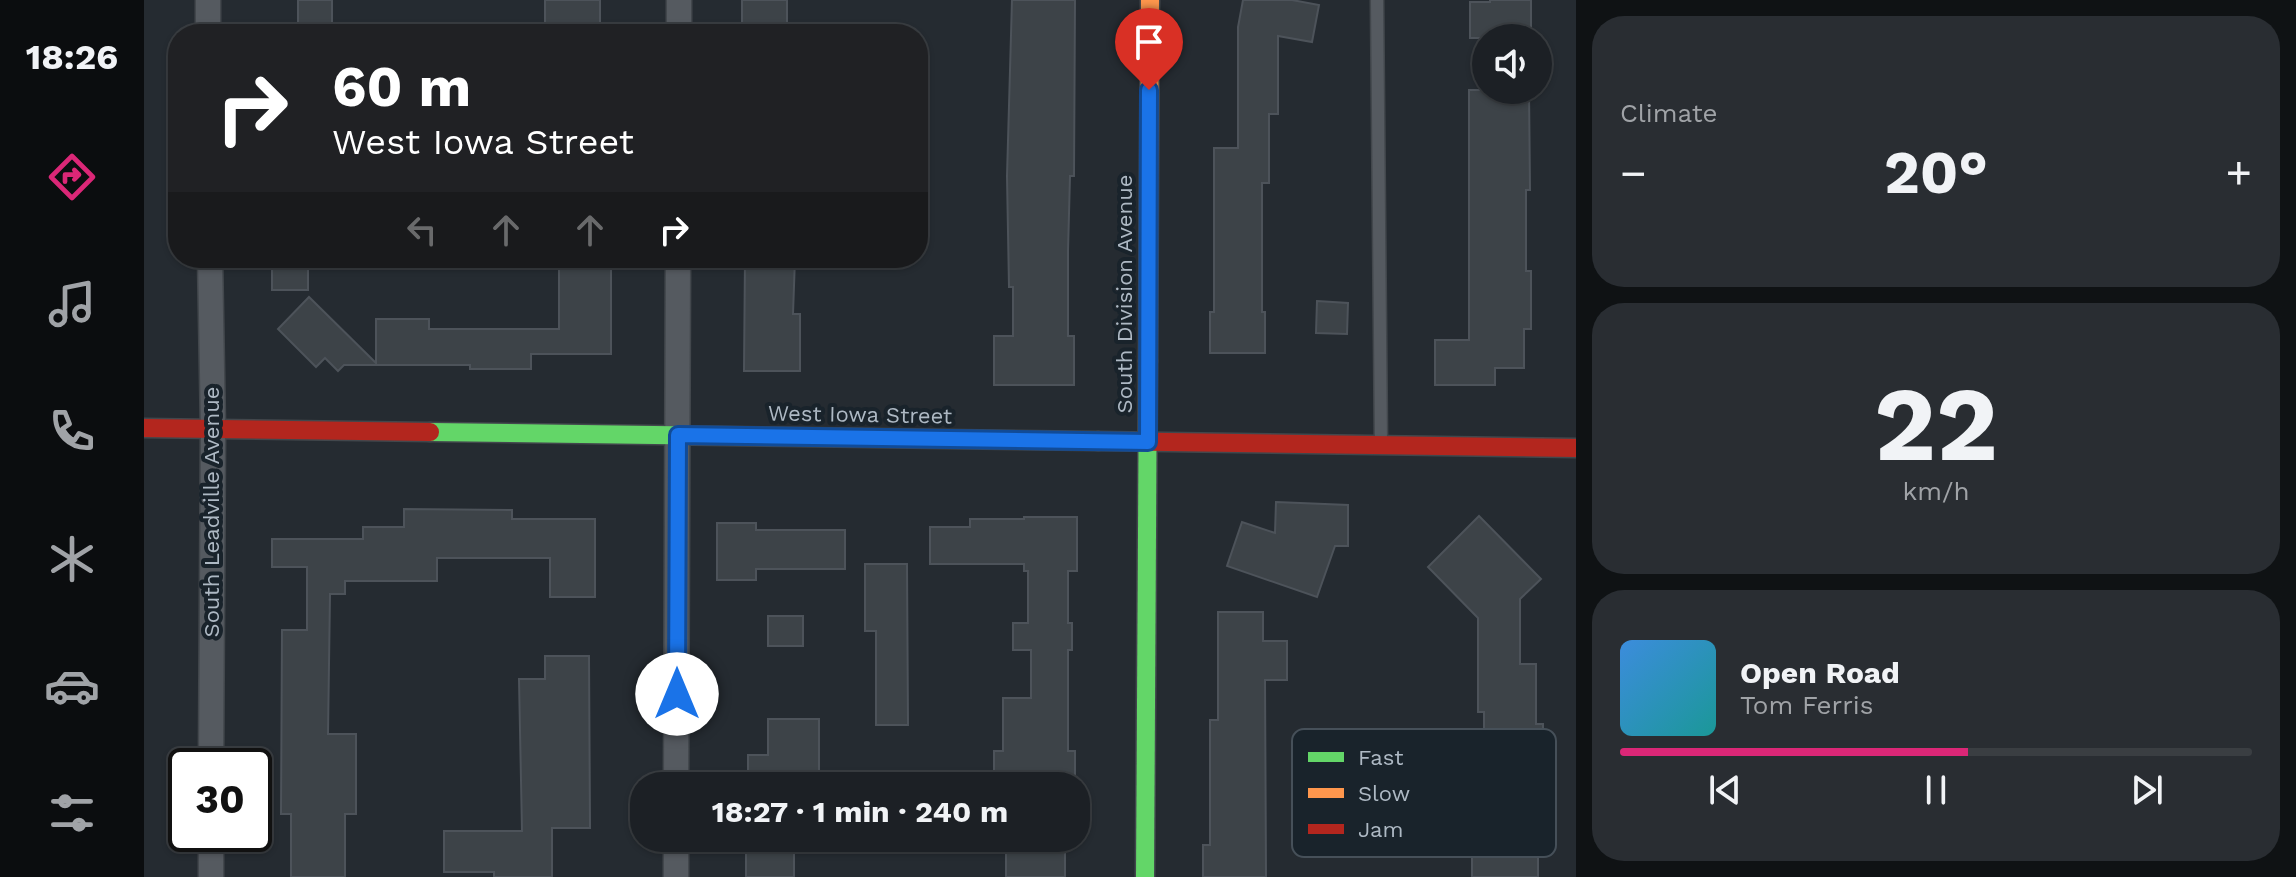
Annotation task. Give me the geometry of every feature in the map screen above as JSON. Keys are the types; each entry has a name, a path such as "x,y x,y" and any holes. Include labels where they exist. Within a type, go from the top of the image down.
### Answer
{"street":[{"path":"208,0 208,24"},
{"path":"679,0 679,24"},
{"name":"South Division Avenue","path":"1145,877 1150,0"},
{"name":"South Leadville Avenue","path":"210,268 213,429 211,748"},
{"path":"676,772 678,268"},
{"name":"West Iowa Street","path":"144,428 1576,448"},
{"path":"211,852 211,877"},
{"path":"676,852 676,877"}],"lane":[{"path":"1377,0 1381,445"}],"building":[{"path":"298,0 332,0 332,24 298,24"},
{"path":"545,0 600,0 600,24 545,24"},
{"path":"742,0 787,0 787,24 742,24"},
{"path":"1012,0 1075,0 1074,176 1070,176 1068,251 1068,336 1074,336 1074,385 994,385 994,336 1013,336 1007,176"},
{"path":"1243,0 1292,0 1319,5 1312,42 1278,36 1278,114 1269,114 1269,183 1262,183 1265,353 1210,353 1210,312 1214,312 1214,148 1238,148 1238,27"},
{"path":"1531,0 1531,24 1472,24 1470,38 1470,2"},
{"path":"1469,90 1472,90 1472,104 1529,104 1530,190 1526,190 1526,271 1531,271 1531,329 1524,329 1524,368 1495,368 1495,385 1435,385 1435,340 1469,340"},
{"path":"272,268 308,268 308,290 272,290"},
{"path":"559,268 611,268 611,354 531,354 531,369 470,369 470,365 344,365 338,371 325,358 316,367 278,329 309,297 376,363 376,319 429,319 429,329 559,329"},
{"path":"745,268 795,268 793,314 800,314 800,371 744,371"},
{"path":"1317,301 1348,303 1347,334 1316,333"},
{"path":"1276,502 1348,505 1348,546 1335,546 1317,597 1227,566 1242,522 1275,533"},
{"path":"404,509 512,510 512,519 595,519 595,597 550,597 550,558 437,558 437,581 345,581 345,594 330,594 328,734 356,734 356,814 345,814 345,877 291,877 291,814 281,814 282,630 307,630 307,567 272,567 272,539 363,539 363,527 404,527"},
{"path":"1479,516 1541,579 1520,599 1520,664 1536,664 1536,724 1543,724 1543,729 1484,729 1484,712 1478,712 1478,618 1428,567"},
{"path":"1077,517 1077,571 1068,571 1068,623 1072,623 1072,650 1068,650 1068,751 1075,751 1075,772 994,772 994,751 1003,751 1003,698 1031,698 1031,650 1013,650 1013,623 1028,623 1028,571 1024,571 1024,564 930,564 930,527 970,527 970,519"},
{"path":"717,523 756,523 756,530 845,530 845,569 756,569 756,580 717,580"},
{"path":"865,564 907,564 908,725 876,725 876,631 865,631"},
{"path":"1218,612 1263,612 1263,641 1287,641 1287,680 1265,680 1266,877 1203,877 1203,845 1210,845 1210,720 1218,720"},
{"path":"768,616 803,616 803,646 768,646"},
{"path":"545,656 589,656 590,828 552,828 552,877 494,877 494,872 444,872 444,831 522,831 519,679 545,679"},
{"path":"768,719 819,719 819,772 748,772 748,755 768,755"},
{"path":"746,852 794,852 794,877 746,877"},
{"path":"1006,852 1065,852 1065,877 1006,877"},
{"path":"1472,857 1538,857 1538,877 1472,877"}],"traffic: fast":[{"path":"1145,877 1148,361"},
{"path":"430,432 1098,441"}],"traffic: slow":[{"path":"1148,361 1150,0"}],"traffic: jam":[{"path":"144,428 430,432"},
{"path":"1098,441 1576,448"}],"route":[{"path":"677,694 678,435 1148,442 1149,90"}]}
